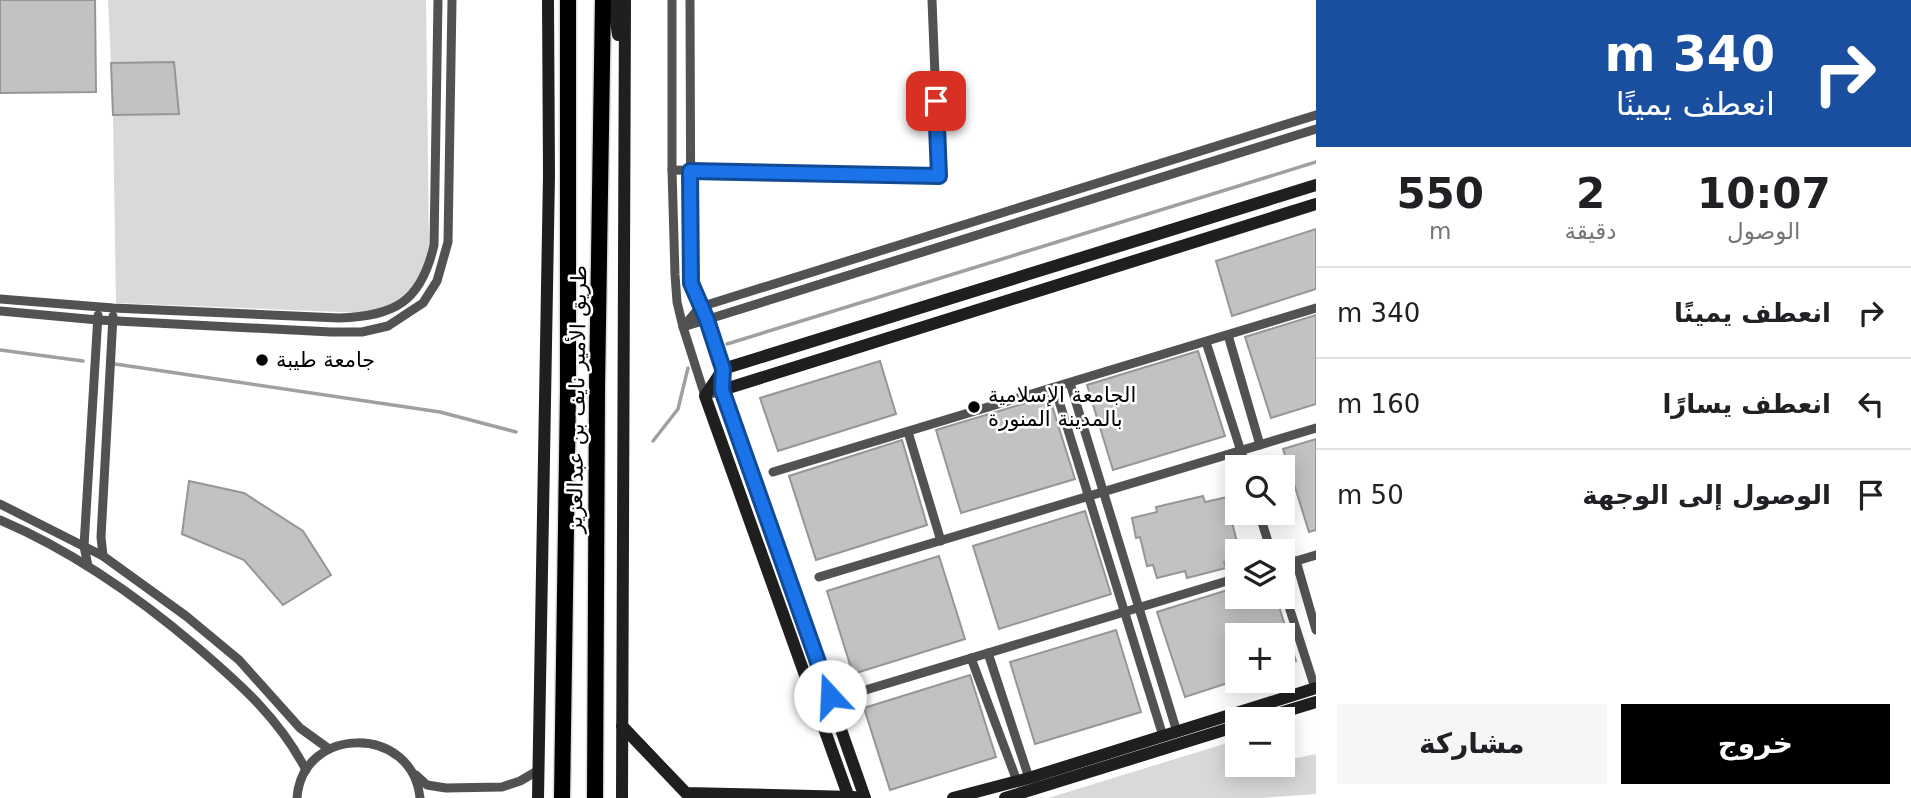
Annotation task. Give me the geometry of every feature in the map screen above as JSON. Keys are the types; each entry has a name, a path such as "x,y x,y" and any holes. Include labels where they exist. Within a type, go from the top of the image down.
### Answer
{"highway":[{"name":"طريق الأمير نايف بن عبدالعزيز","path":"562,798 568,391 568,0"},
{"name":"طريق الأمير نايف بن عبدالعزيز","path":"595,798 597,387 603,0"}],"main road":[{"path":"538,798 549,175 548,0"},
{"path":"613,0 623,77"},
{"path":"622,798 625,0"},
{"path":"622,726 686,795 851,797 705,396 723,369 1316,185"},
{"path":"865,798 722,390 1316,204"},
{"path":"953,798 1023,779 1315,688"},
{"path":"1295,708 1316,702"},
{"path":"1005,798 1225,730"}],"street":[{"path":"0,299 113,308 339,318 385,313 406,300 420,283 430,264 434,245 438,0"},
{"path":"0,311 98,320 362,332 388,326 423,303 437,281 448,242 452,0"},
{"path":"672,0 672,170 677,302 705,396 722,390 723,369 691,283 690,0"},
{"path":"672,170 939,176 932,0"},
{"path":"683,327 700,307 1316,115"},
{"path":"683,327 1316,129"},
{"path":"88,566 84,546 98,307"},
{"path":"103,555 101,537 113,308"},
{"path":"773,472 1316,308"},
{"path":"1228,335 1260,445"},
{"path":"1206,342 1242,455"},
{"path":"1070,383 1177,732"},
{"path":"1055,388 1163,736"},
{"path":"820,577 1316,428"},
{"path":"908,432 942,541"},
{"path":"0,504 103,555 186,616 239,660 300,728 329,749"},
{"path":"0,520 88,566 162,617 240,685 291,742 306,770"},
{"path":"1316,555 1296,561 1316,630"},
{"path":"849,695 1225,582"},
{"path":"1290,609 1315,688"},
{"path":"988,653 1023,779"},
{"path":"971,658 1023,779"},
{"path":"297,798 297,789 306,770 316,758 329,749 346,743 365,742 383,747 399,756 427,785 502,788 539,770"},
{"path":"412,772 420,798"}],"shaded area":[{"path":"108,0 426,0 429,245 421,270 409,290 391,304 366,313 116,303 113,115 179,113 174,62 111,63"},
{"path":"1225,744 1225,777 1295,777 1295,758 1316,754 1316,794 1261,798 1048,798"}],"building":[{"path":"0,0 95,0 96,92 0,93"},
{"path":"174,62 179,114 113,115 111,63"},
{"path":"1316,229 1316,289 1232,316 1216,261"},
{"path":"1316,315 1316,404 1271,418 1245,337"},
{"path":"1198,351 1225,436 1113,470 1087,385"},
{"path":"880,361 896,414 778,451 760,398"},
{"path":"1049,396 1075,479 961,513 936,430"},
{"path":"1316,439 1316,530 1309,532 1295,487 1295,455 1285,455 1283,449"},
{"path":"902,440 927,525 816,560 789,476"},
{"path":"189,481 244,493 303,531 331,575 283,605 244,560 182,534"},
{"path":"1203,496 1205,502 1225,498 1225,525 1233,525 1236,539 1225,539 1225,568 1187,578 1185,571 1157,578 1153,565 1147,566 1140,537 1136,538 1132,518 1157,512 1156,507"},
{"path":"1085,511 1111,594 999,629 973,546"},
{"path":"939,556 965,639 853,674 827,591"},
{"path":"1225,591 1225,609 1280,609 1284,623 1225,623 1225,684 1185,697 1157,612"},
{"path":"1116,630 1141,712 1035,744 1010,662"},
{"path":"970,675 996,757 890,790 864,708"}],"waterway":[{"path":"727,344 1316,162"},
{"path":"0,350 83,361"},
{"path":"115,364 440,412 516,432"},
{"path":"653,441 678,409 688,368"}],"place":[{"name":"جامعة طيبة","path":"262,360"},
{"name":"الجامعة الإسلامية بالمدينة المنورة","path":"974,407"}],"route":[{"path":"830,696 722,390 723,369 691,283 690,171 939,176 936,101"}]}
